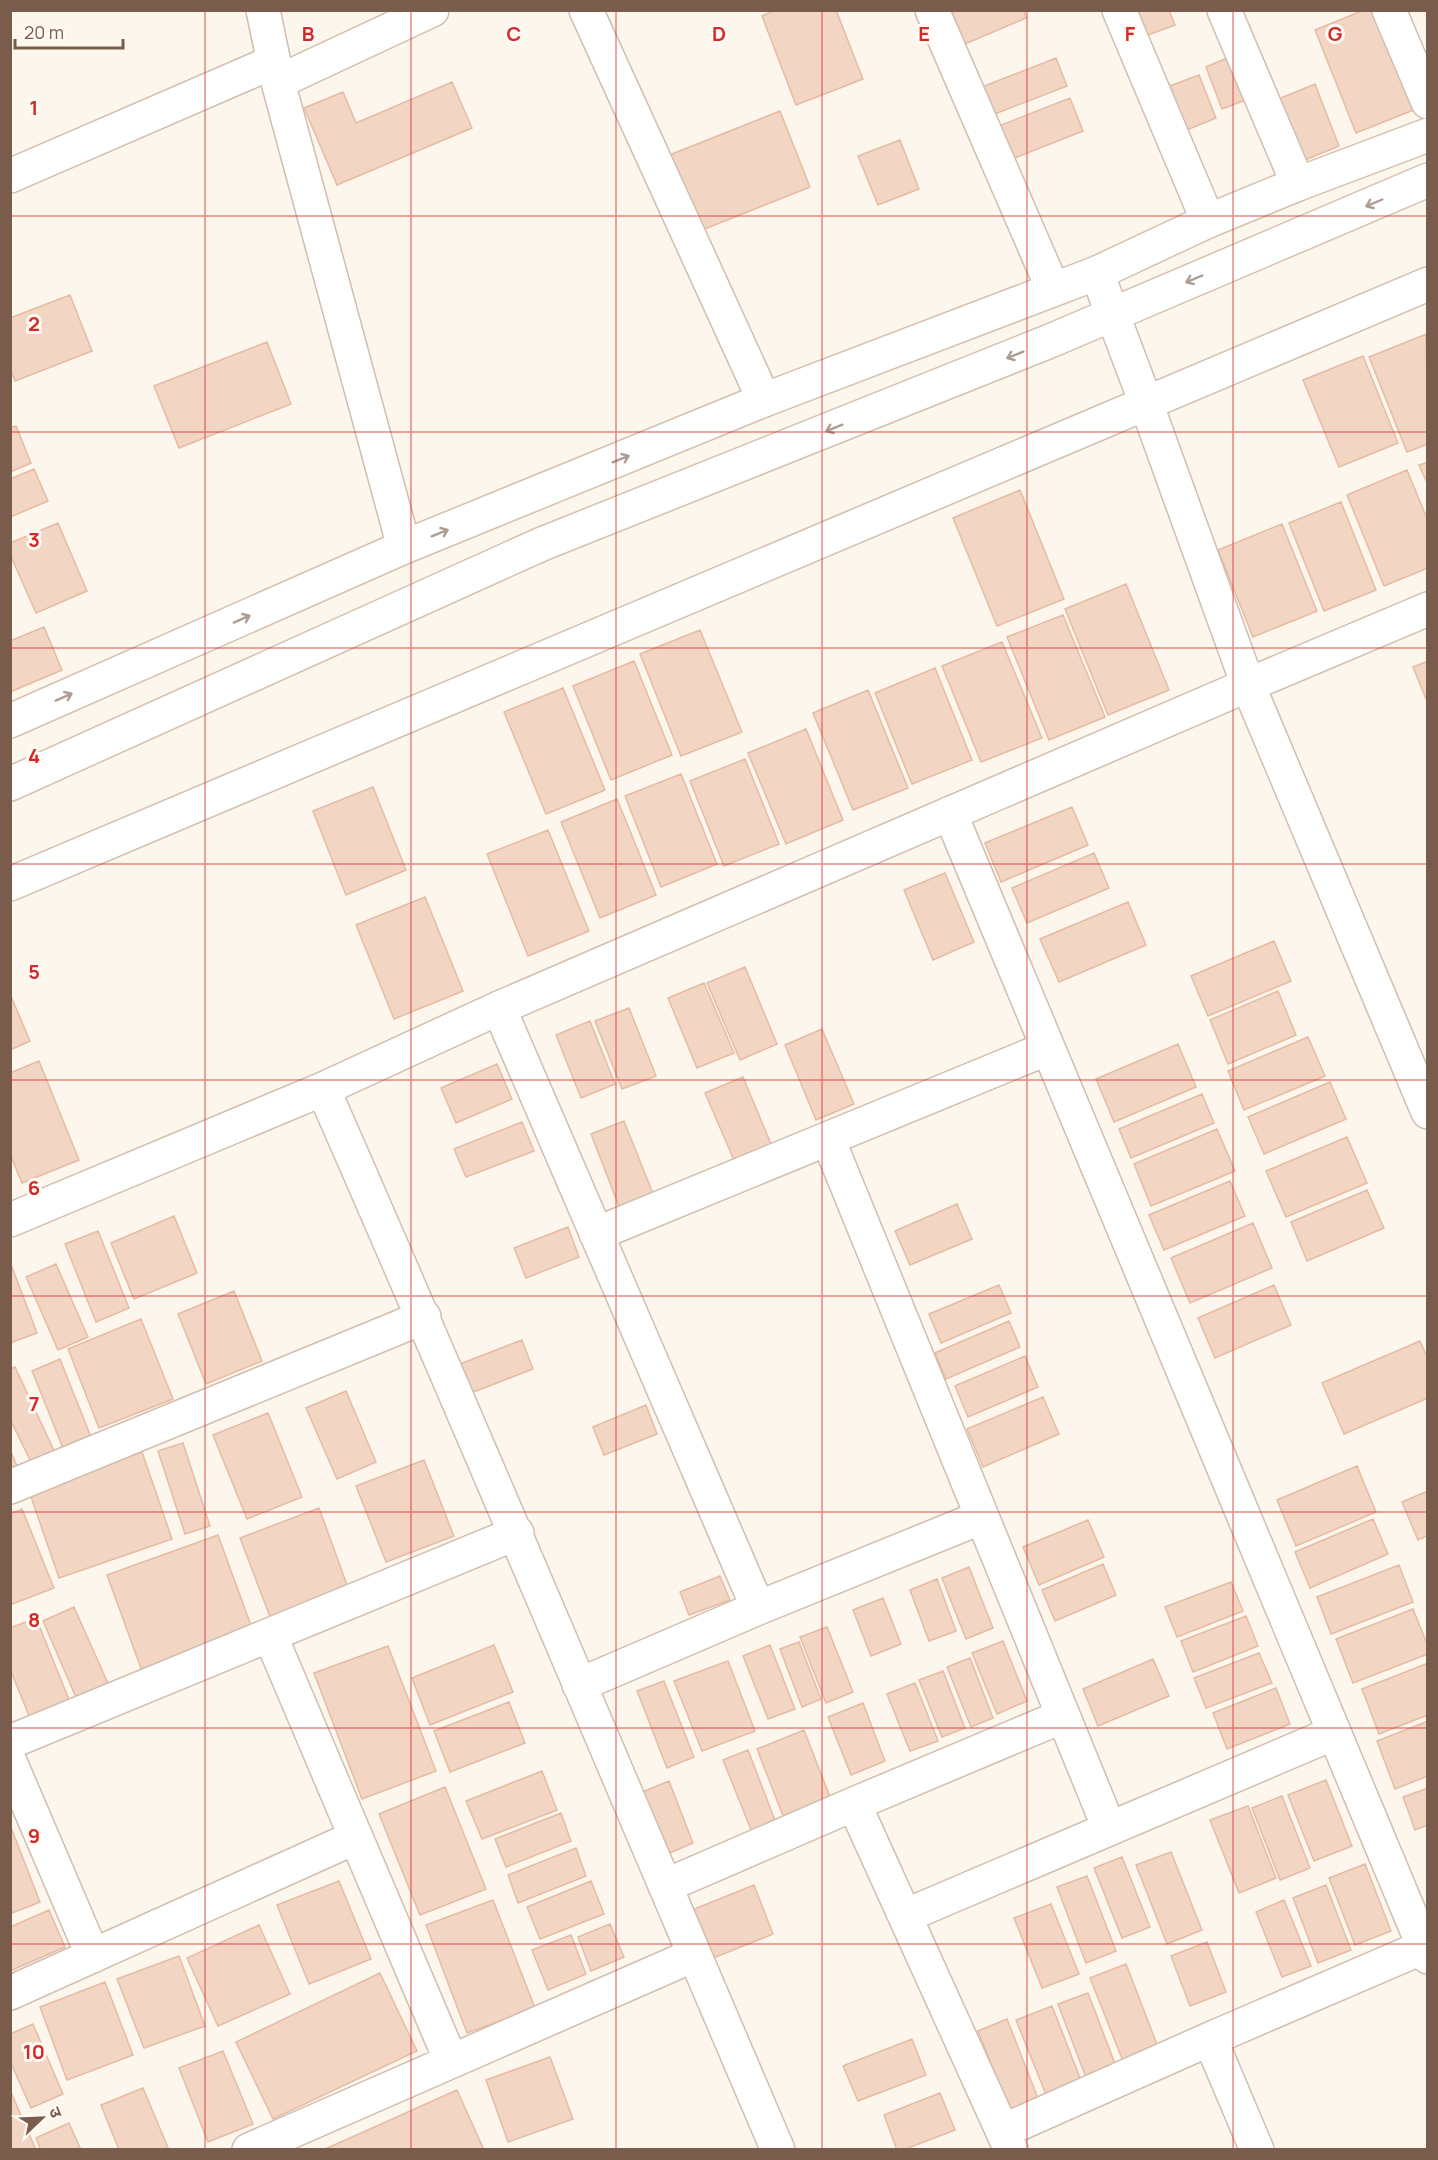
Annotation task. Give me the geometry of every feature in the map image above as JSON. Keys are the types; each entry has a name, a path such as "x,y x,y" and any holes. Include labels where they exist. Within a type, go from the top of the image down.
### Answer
{"street":[{"path":"263,10 275,72 404,547"},
{"path":"10,176 432,10"},
{"path":"586,10 764,400"},
{"path":"932,10 1053,289"},
{"path":"1119,10 1208,221"},
{"path":"1224,10 1298,184"},
{"path":"1389,10 1428,102"},
{"path":"10,721 404,547 764,400 1097,273 1208,221 1428,135"},
{"path":"10,784 542,544 1050,341 1428,180"},
{"path":"1097,273 1248,685 1428,1112"},
{"path":"10,884 1428,284"},
{"path":"10,1220 323,1089 499,1008 1428,609"},
{"path":"854,1804 1007,2140 1210,2038 1426,1949 950,813"},
{"path":"499,1008 758,1608"},
{"path":"596,1234 1048,1048"},
{"path":"323,1089 517,1533 579,1685 778,2150"},
{"path":"828,1139 1109,1828"},
{"path":"10,1487 424,1317"},
{"path":"579,1685 982,1516"},
{"path":"10,1742 517,1533"},
{"path":"270,1635 451,2061"},
{"path":"665,1887 1063,1716"},
{"path":"904,1916 1334,1734"},
{"path":"10,1762 93,1956"},
{"path":"10,1993 356,1837"},
{"path":"249,2150 694,1955"},
{"path":"1210,2038 1257,2150"}],"building":[{"path":"775,10 836,10 863,79 796,105 762,16"},
{"path":"951,10 1024,10 1026,18 965,44"},
{"path":"1126,10 1169,10 1175,25 1137,39"},
{"path":"1364,10 1377,10 1416,109 1356,133 1315,30"},
{"path":"1239,53 1256,96 1222,109 1206,67"},
{"path":"1056,58 1067,86 987,117 977,89"},
{"path":"1199,75 1216,118 1177,134 1159,90"},
{"path":"452,82 472,128 337,185 304,108 343,92 356,123"},
{"path":"1315,84 1339,146 1300,162 1276,100"},
{"path":"1070,98 1083,131 1007,161 994,128"},
{"path":"780,111 810,187 692,234 662,158"},
{"path":"900,140 919,189 878,205 858,156"},
{"path":"70,295 92,351 15,381 10,369 10,318"},
{"path":"1426,334 1428,444 1407,452 1369,357"},
{"path":"267,342 291,404 179,448 154,386"},
{"path":"1363,356 1398,443 1339,467 1303,380"},
{"path":"16,426 31,463 10,472 10,428"},
{"path":"1428,462 1428,485 1419,465"},
{"path":"34,469 48,501 10,517 10,479"},
{"path":"1407,470 1428,521 1428,568 1384,586 1347,495"},
{"path":"1020,490 1064,599 997,626 953,518"},
{"path":"1341,502 1376,590 1324,611 1289,523"},
{"path":"58,523 87,591 36,613 10,554 10,543"},
{"path":"1282,524 1317,611 1253,637 1218,550"},
{"path":"1126,584 1169,690 1108,715 1065,609"},
{"path":"1063,615 1105,717 1049,740 1007,637"},
{"path":"44,627 62,670 10,692 10,641"},
{"path":"700,630 742,732 681,756 640,654"},
{"path":"1002,642 1042,738 981,762 942,666"},
{"path":"634,661 672,755 611,780 573,686"},
{"path":"1428,661 1428,704 1413,667"},
{"path":"935,668 972,760 912,784 875,693"},
{"path":"563,688 605,790 546,814 504,712"},
{"path":"868,690 908,788 853,810 813,713"},
{"path":"806,729 843,820 786,844 748,753"},
{"path":"745,759 779,844 724,866 690,781"},
{"path":"681,774 717,864 661,887 625,796"},
{"path":"373,787 406,870 346,895 313,811"},
{"path":"617,799 656,895 600,918 561,822"},
{"path":"1072,807 1088,845 1001,882 985,843"},
{"path":"548,830 589,931 528,956 487,854"},
{"path":"1094,853 1109,888 1027,923 1012,888"},
{"path":"945,873 974,942 933,960 904,890"},
{"path":"425,897 463,991 394,1019 356,925"},
{"path":"1128,902 1146,945 1059,982 1040,939"},
{"path":"1274,941 1291,981 1208,1016 1191,976"},
{"path":"745,967 777,1044 740,1060 707,983"},
{"path":"704,983 734,1053 697,1068 668,998"},
{"path":"1278,991 1296,1035 1228,1064 1210,1020"},
{"path":"10,994 30,1041 10,1050"},
{"path":"629,1008 656,1076 622,1089 595,1021"},
{"path":"590,1021 615,1084 581,1098 556,1035"},
{"path":"822,1029 854,1104 816,1120 785,1045"},
{"path":"1308,1037 1325,1076 1244,1110 1228,1071"},
{"path":"1178,1044 1196,1087 1114,1122 1096,1079"},
{"path":"39,1061 79,1160 22,1183 10,1154 10,1073"},
{"path":"497,1064 512,1099 456,1123 441,1088"},
{"path":"743,1077 774,1151 737,1167 705,1093"},
{"path":"1330,1082 1346,1119 1264,1154 1248,1117"},
{"path":"1202,1094 1214,1123 1131,1158 1119,1129"},
{"path":"624,1121 654,1196 620,1209 591,1134"},
{"path":"522,1122 534,1151 466,1177 454,1149"},
{"path":"1217,1129 1235,1171 1151,1206 1134,1164"},
{"path":"1347,1137 1367,1183 1286,1217 1266,1171"},
{"path":"1230,1181 1245,1216 1164,1250 1149,1215"},
{"path":"1367,1190 1384,1228 1307,1261 1291,1222"},
{"path":"957,1204 972,1239 910,1265 895,1231"},
{"path":"174,1216 197,1273 134,1299 111,1243"},
{"path":"1253,1223 1272,1268 1190,1303 1171,1258"},
{"path":"568,1227 579,1257 526,1278 514,1248"},
{"path":"98,1231 129,1308 96,1322 65,1244"},
{"path":"56,1264 88,1337 58,1350 26,1277"},
{"path":"12,1267 37,1333 10,1343 10,1268"},
{"path":"999,1285 1011,1313 941,1343 929,1314"},
{"path":"1274,1285 1291,1325 1215,1358 1198,1318"},
{"path":"234,1291 262,1361 206,1384 178,1314"},
{"path":"141,1319 173,1399 99,1428 68,1349"},
{"path":"1009,1321 1020,1347 946,1379 935,1353"},
{"path":"522,1340 533,1369 471,1393 460,1364"},
{"path":"1420,1341 1428,1359 1428,1398 1344,1434 1322,1383"},
{"path":"1025,1356 1038,1387 968,1417 955,1386"},
{"path":"60,1359 91,1437 63,1448 32,1371"},
{"path":"15,1367 57,1457 34,1468 10,1419 10,1369"},
{"path":"346,1391 376,1462 337,1479 306,1408"},
{"path":"1043,1397 1059,1434 983,1467 967,1429"},
{"path":"646,1405 657,1434 604,1455 593,1427"},
{"path":"268,1413 302,1497 247,1519 213,1435"},
{"path":"183,1443 210,1526 185,1534 158,1451"},
{"path":"10,1450 22,1477 10,1482"},
{"path":"142,1452 172,1539 59,1578 29,1491"},
{"path":"424,1460 454,1536 386,1562 356,1486"},
{"path":"1357,1466 1376,1512 1296,1546 1277,1500"},
{"path":"1428,1491 1428,1535 1418,1540 1402,1502"},
{"path":"319,1508 350,1593 272,1622 240,1538"},
{"path":"22,1509 54,1588 10,1605 10,1514"},
{"path":"1373,1519 1388,1554 1310,1588 1295,1552"},
{"path":"1088,1520 1104,1557 1039,1585 1023,1547"},
{"path":"218,1535 253,1631 142,1671 107,1575"},
{"path":"1103,1564 1116,1595 1055,1621 1042,1590"},
{"path":"1399,1565 1413,1602 1331,1634 1317,1597"},
{"path":"969,1567 993,1628 966,1639 942,1578"},
{"path":"720,1576 730,1600 689,1615 680,1592"},
{"path":"937,1579 956,1631 929,1641 910,1590"},
{"path":"1231,1582 1243,1611 1177,1637 1165,1607"},
{"path":"883,1598 901,1644 871,1656 853,1610"},
{"path":"74,1607 110,1688 78,1702 43,1621"},
{"path":"1413,1609 1428,1646 1428,1654 1353,1683 1336,1639"},
{"path":"1246,1616 1258,1646 1193,1672 1181,1641"},
{"path":"36,1618 70,1702 30,1718 10,1669 10,1628"},
{"path":"827,1627 853,1692 826,1703 800,1637"},
{"path":"1003,1641 1027,1701 997,1714 972,1653"},
{"path":"799,1642 821,1699 802,1707 780,1649"},
{"path":"494,1645 513,1692 430,1725 412,1678"},
{"path":"770,1645 795,1709 768,1719 743,1656"},
{"path":"388,1646 436,1771 362,1799 314,1673"},
{"path":"1259,1653 1272,1683 1206,1708 1194,1678"},
{"path":"970,1658 993,1718 971,1727 947,1667"},
{"path":"1153,1659 1169,1696 1098,1726 1083,1689"},
{"path":"728,1661 755,1731 702,1751 674,1681"},
{"path":"1428,1663 1428,1715 1379,1734 1362,1689"},
{"path":"943,1671 965,1728 942,1737 919,1680"},
{"path":"664,1681 694,1757 667,1768 637,1691"},
{"path":"915,1683 938,1741 910,1751 887,1694"},
{"path":"1276,1688 1290,1724 1227,1749 1213,1713"},
{"path":"509,1702 525,1743 450,1772 434,1731"},
{"path":"863,1703 885,1761 851,1775 828,1717"},
{"path":"1428,1721 1428,1776 1395,1789 1377,1741"},
{"path":"804,1730 834,1807 787,1826 757,1749"},
{"path":"748,1750 776,1823 752,1832 723,1760"},
{"path":"542,1771 557,1810 482,1839 466,1801"},
{"path":"1326,1780 1352,1846 1314,1861 1288,1795"},
{"path":"669,1781 693,1843 665,1855 640,1793"},
{"path":"445,1787 486,1889 420,1915 379,1814"},
{"path":"1428,1788 1428,1825 1415,1830 1403,1797"},
{"path":"1282,1796 1310,1868 1280,1880 1252,1808"},
{"path":"1248,1806 1276,1878 1239,1893 1210,1820"},
{"path":"561,1813 571,1841 506,1867 495,1839"},
{"path":"12,1830 40,1902 10,1914 10,1831"},
{"path":"576,1848 586,1876 518,1903 508,1875"},
{"path":"1171,1852 1202,1930 1167,1944 1136,1865"},
{"path":"1122,1857 1150,1927 1122,1938 1094,1868"},
{"path":"1365,1864 1391,1931 1355,1945 1329,1878"},
{"path":"1087,1876 1116,1951 1086,1963 1057,1887"},
{"path":"339,1881 371,1959 309,1984 277,1905"},
{"path":"591,1881 604,1914 540,1939 527,1907"},
{"path":"754,1885 773,1934 711,1959 692,1910"},
{"path":"1326,1885 1351,1950 1318,1963 1293,1898"},
{"path":"493,1900 535,2008 467,2033 426,1925"},
{"path":"1284,1900 1311,1966 1282,1977 1256,1912"},
{"path":"1051,1904 1079,1974 1042,1988 1014,1918"},
{"path":"49,1910 65,1947 10,1971 10,1927"},
{"path":"610,1924 624,1957 591,1971 578,1937"},
{"path":"259,1925 290,1994 218,2026 187,1958"},
{"path":"571,1935 586,1974 548,1990 532,1950"},
{"path":"1207,1942 1226,1992 1190,2006 1171,1956"},
{"path":"179,1956 205,2026 144,2048 117,1979"},
{"path":"1126,1964 1158,2047 1123,2061 1090,1978"},
{"path":"380,1973 417,2051 273,2119 236,2042"},
{"path":"105,1982 133,2055 67,2080 40,2007"},
{"path":"1088,1993 1117,2069 1087,2080 1058,2004"},
{"path":"1052,2006 1082,2083 1047,2097 1016,2020"},
{"path":"1007,2019 1041,2106 1012,2117 978,2031"},
{"path":"33,2024 63,2094 31,2108 10,2061 10,2034"},
{"path":"912,2039 926,2075 858,2101 843,2066"},
{"path":"223,2051 253,2124 208,2142 179,2068"},
{"path":"550,2057 573,2119 508,2142 486,2080"},
{"path":"143,2088 169,2150 119,2150 101,2105"},
{"path":"10,2090 36,2150 10,2150"},
{"path":"457,2090 484,2150 323,2150"},
{"path":"940,2093 955,2130 903,2150 897,2150 884,2115"},
{"path":"69,2123 81,2150 41,2150 36,2138"}]}
